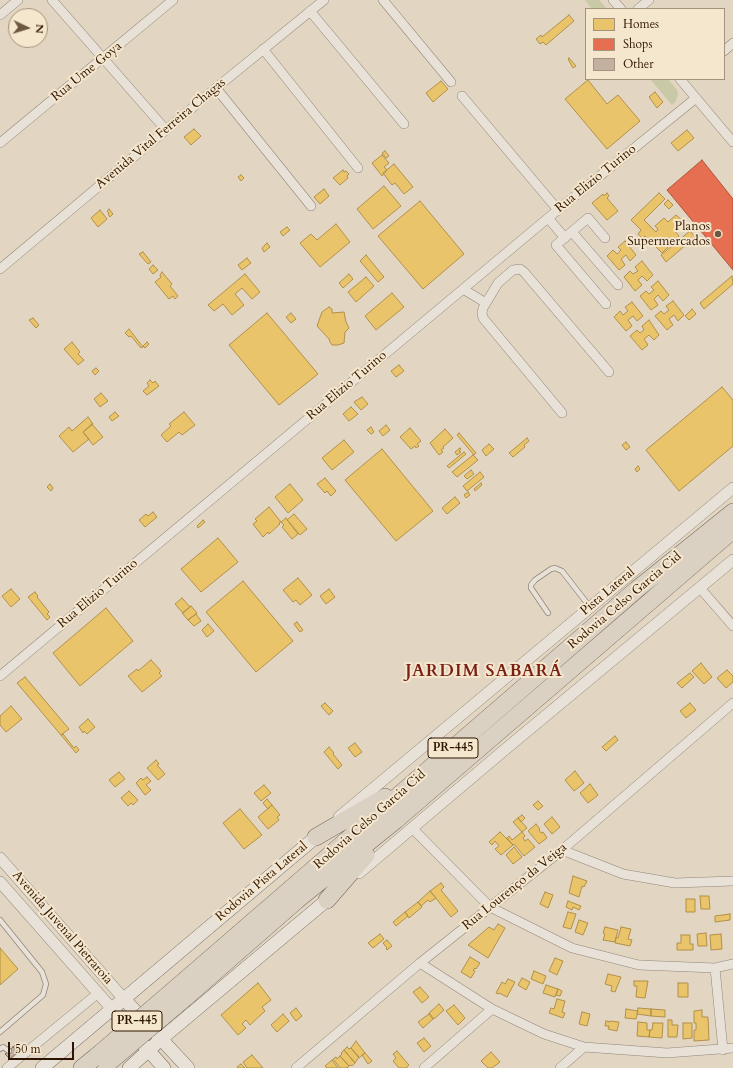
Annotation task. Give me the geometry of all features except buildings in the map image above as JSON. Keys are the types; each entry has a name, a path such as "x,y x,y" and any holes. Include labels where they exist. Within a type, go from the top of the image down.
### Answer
{"highway":[{"name":"Rodovia Celso Garcia Cid","path":"82,1068 102,1062 181,993 418,778 636,590 733,512"},
{"name":"Rodovia Celso Garcia Cid","path":"181,993 396,820 733,530"},
{"path":"316,836 418,778"},
{"path":"327,900 396,820"}],"main road":[{"name":"Rodovia Pista Lateral","path":"42,1068 316,836"},
{"name":"PR-445","path":"129,1068 148,1050 327,900"},
{"path":"124,999 188,1068"},
{"path":"112,1009 164,1068"}],"street":[{"path":"0,15 18,0"},
{"path":"52,0 166,130"},
{"name":"Rua Ume Goya","path":"0,143 104,59 173,0"},
{"name":"Avenida Vital Ferreira Chagas","path":"0,269 216,88 324,0"},
{"path":"383,0 451,82"},
{"path":"613,0 620,8"},
{"path":"639,8 649,0"},
{"path":"310,12 404,124"},
{"path":"725,50 733,43"},
{"path":"263,49 358,168"},
{"path":"685,81 696,98 733,142"},
{"path":"216,88 311,206"},
{"path":"462,96 558,210"},
{"name":"Rua Elizio Turino","path":"0,676 548,218 696,98"},
{"path":"548,218 568,235 618,285"},
{"path":"605,238 588,218 556,245 606,304"},
{"path":"562,413 483,318 482,313 486,303 498,283 513,270 520,270 524,272 609,372"},
{"path":"463,289 486,303"},
{"name":"Pista Lateral","path":"483,697 733,488"},
{"name":"PR-445","path":"327,900 733,560"},
{"path":"700,588 733,626"},
{"name":"Rodovia Pista Lateral","path":"316,836 483,697"},
{"name":"Rua Lourenço da Veiga","path":"296,1068 420,963 562,850 733,703"},
{"path":"412,828 490,907 572,948 638,964 715,968 733,964"},
{"path":"562,850 623,874 675,883 733,881"},
{"name":"Avenida Juvenal Pietraroia","path":"0,858 124,999"},
{"name":"Avenida Juvenal Pietraroia","path":"0,882 97,994 112,1009"},
{"path":"420,963 492,1009 544,1034 584,1047 667,1054 733,1048"},
{"path":"715,968 724,1050"},
{"path":"7,1068 16,1057 97,994"},
{"path":"424,1068 492,1009"},
{"path":"560,1068 584,1047"}],"lane":[{"path":"548,613 530,588 534,580 551,569 556,568 562,571 590,607"},
{"path":"0,920 42,972 46,984 44,995 0,1032"},
{"path":"0,1049 4,1047 9,1051"}],"green space":[{"path":"585,0 599,0 606,8 591,8"},
{"path":"651,80 669,80 677,90 678,94 676,101 672,105"}],"place":[{"name":"Planos Supermercados","path":"718,234"}],"district":[{"name":"JARDIM SABARÁ","path":"484,672"}]}
